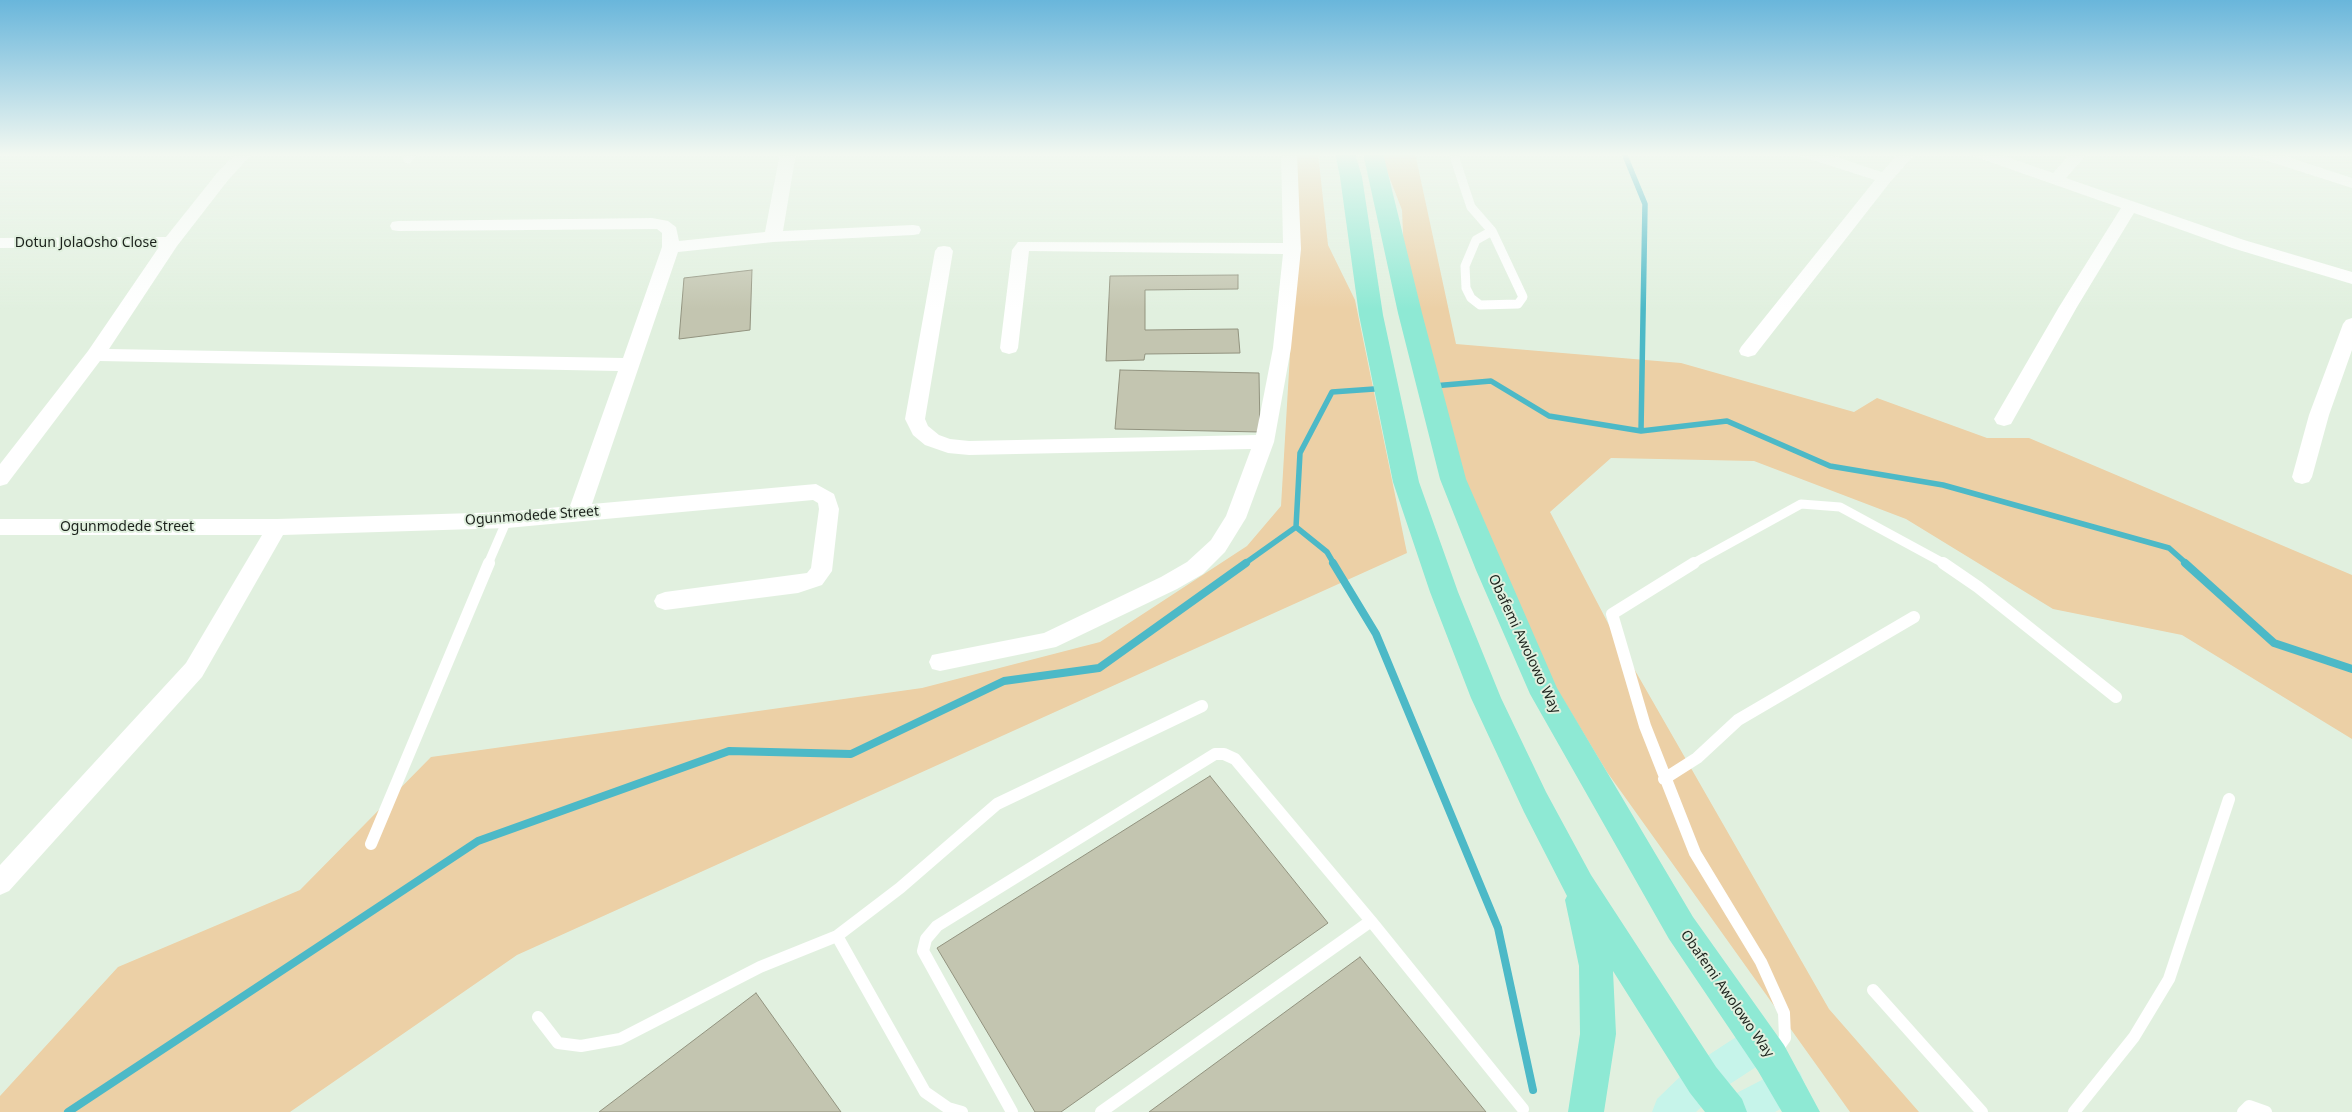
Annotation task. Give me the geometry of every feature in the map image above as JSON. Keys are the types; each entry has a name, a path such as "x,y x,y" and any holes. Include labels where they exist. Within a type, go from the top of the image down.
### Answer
{"main road":[{"path":"1355,205 1371,315 1406,482 1444,592 1486,698 1535,802 1579,886 1703,1080 1729,1112"},
{"name":"Obafemi Awolowo Way","path":"1384,205 1453,479 1490,570 1545,694 1681,928 1780,1074"},
{"path":"1386,205 1387,216"},
{"path":"1579,886 1596,976 1598,1040 1586,1112"},
{"path":"1670,1112 1703,1080 1780,1074"},
{"path":"1738,1112 1780,1074"}],"street":[{"path":"0,479 95,354 171,242 200,205"},
{"path":"773,237 779,205"},
{"path":"940,662 1048,641 1169,584 1195,568 1218,546 1236,518 1264,442 1282,348 1292,249 1291,205"},
{"path":"1748,351 1864,205"},
{"path":"2124,205 2238,244 2352,278"},
{"path":"2004,419 2068,307 2130,207"},
{"path":"398,226 652,223 670,231 671,247 578,514"},
{"path":"671,247 773,237 913,230"},
{"name":"Dotun JolaOsho Close","path":"0,243 171,242"},
{"path":"1009,348 1021,250 1028,245 1292,249"},
{"path":"944,251 914,419 920,430 932,440 948,446 970,448 1264,442"},
{"path":"2302,477 2319,415 2352,324"},
{"path":"95,354 631,365"},
{"name":"Ogunmodede Street","path":"0,527 277,527 507,520 782,494 816,492 827,499 830,509 821,571 814,579 798,584 665,601"},
{"path":"0,883 194,670 277,527"}],"lane":[{"path":"1470,205 1492,231 1523,297 1518,304 1480,305 1471,298 1466,288 1465,266 1476,240 1492,231"},
{"path":"1780,1074 1785,1038 1784,1013 1761,962 1695,853 1664,779 1645,726 1612,614 1681,570 1801,504 1816,503 1840,507 1932,556 1978,587 2116,697"},
{"path":"371,844 507,520"},
{"path":"1664,779 1697,758 1738,720 1914,617"},
{"path":"538,1017 558,1043 581,1046 620,1039 760,967 837,936 900,888 996,804 1202,706"},
{"path":"1012,1112 923,951 926,939 937,926 1215,754 1224,754 1235,759 1371,921 1523,1109"},
{"path":"2074,1112 2134,1036 2151,1012 2170,979 2229,798"},
{"path":"1101,1112 1371,921"},
{"path":"837,936 925,1092 948,1108 962,1112"},
{"path":"1873,990 1982,1112"},
{"path":"2243,1112 2249,1106 2266,1112"}],"shaded area":[{"path":"1297,205 1324,205 1328,245 1355,300 1407,553 517,955 290,1112 0,1112 0,1096 118,967 300,890 431,757 922,688 1100,642 1247,546 1281,506 1297,236"},
{"path":"1400,205 1426,205 1456,344 1681,363 1854,412 1877,398 1987,438 2029,438 2352,575 2352,739 2182,635 2053,609 1906,519 1754,461 1611,458 1550,512 1609,625 1829,1009 1919,1112 1850,1112 1607,772 1510,611 1462,477 1404,255 1402,210"}],"building":[{"path":"752,270 750,330 679,339 684,278"},
{"path":"1238,275 1238,289 1145,290 1145,330 1238,329 1240,353 1145,354 1144,360 1106,361 1110,276"},
{"path":"1120,370 1259,373 1260,432 1115,429"},
{"path":"1210,776 1328,923 1061,1112 1035,1112 937,948"},
{"path":"1360,957 1486,1112 1149,1112"},
{"path":"756,993 841,1112 599,1112"}],"waterway":[{"path":"1641,431 1645,205"},
{"path":"1433,386 1491,381 1549,416 1641,431"},
{"path":"1296,527 1300,453 1332,392 1374,389"},
{"path":"1641,431 1727,421 1830,466 1943,485 2169,548 2187,564"},
{"path":"1244,564 1296,527"},
{"path":"1296,527 1327,552 1334,564"},
{"path":"68,1112 478,841 729,751 851,754 1004,681 1099,668 1246,563"},
{"path":"1333,563 1376,634 1498,928 1533,1090"},
{"path":"2185,563 2274,643 2352,669"}]}
